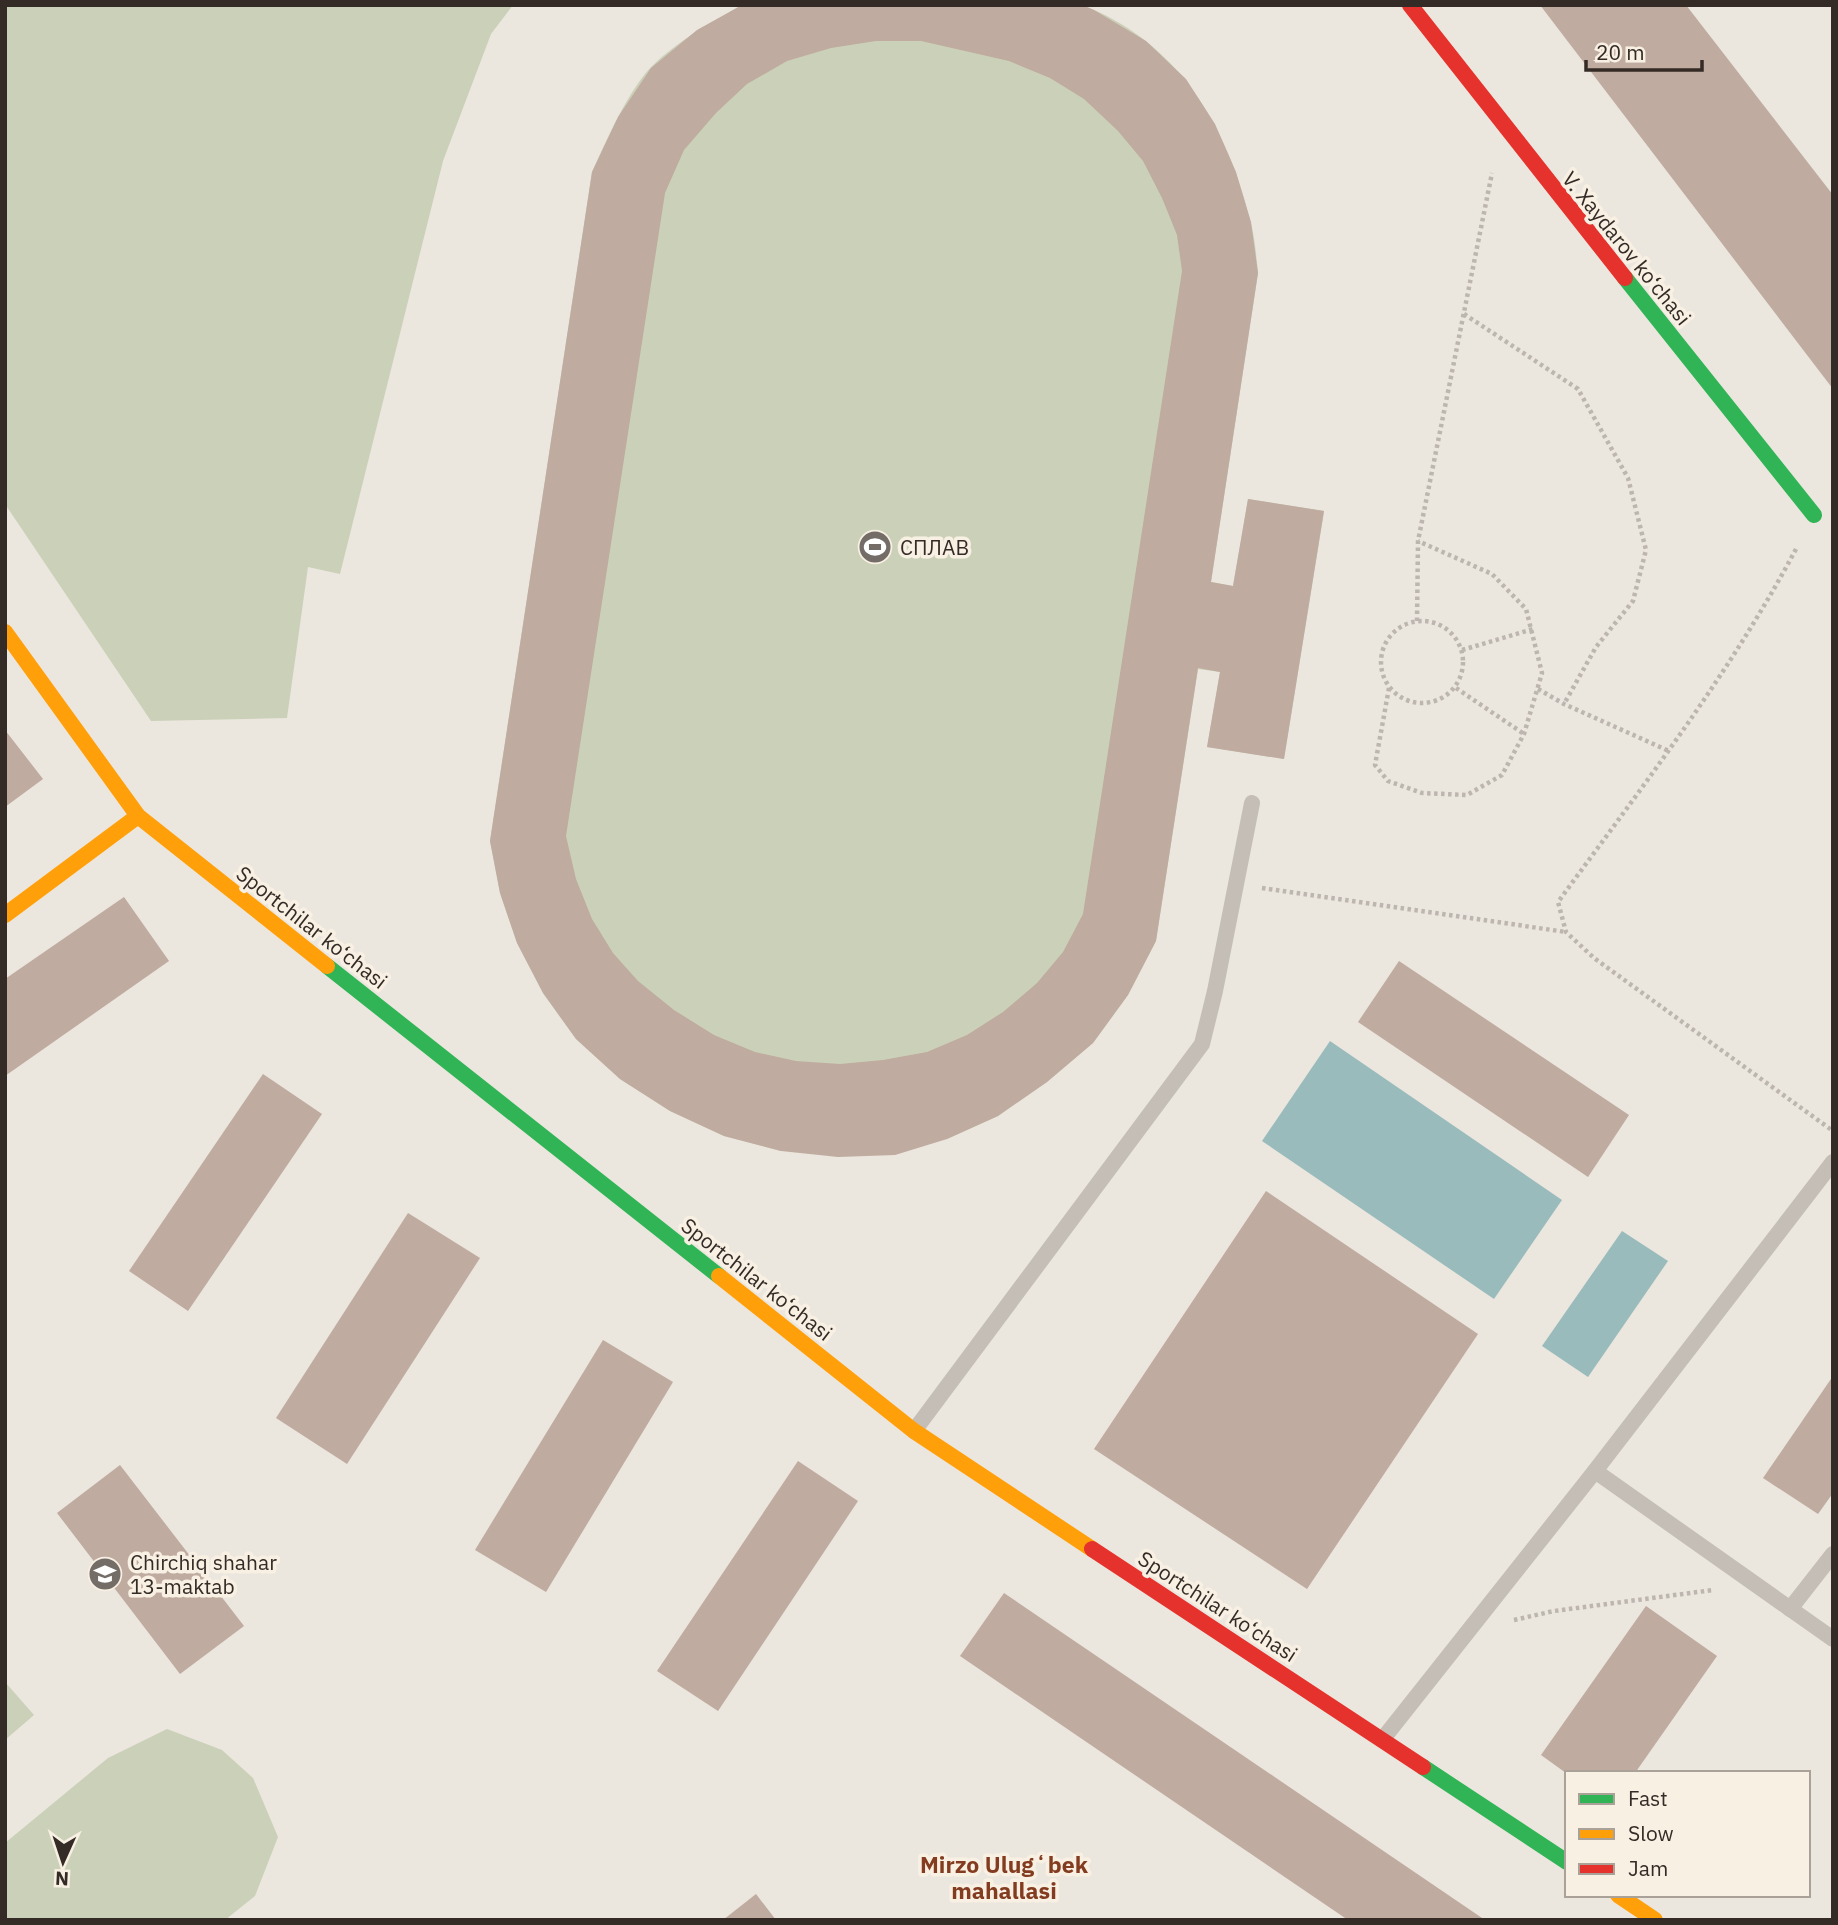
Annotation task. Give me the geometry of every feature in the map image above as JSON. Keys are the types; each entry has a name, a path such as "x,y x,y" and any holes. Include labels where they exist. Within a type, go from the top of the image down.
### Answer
{"street":[{"name":"V. Xaydarov ko‘chasi","path":"1410,5 1814,514"},
{"name":"Sportchilar ko‘chasi","path":"5,632 138,816 914,1431 1565,1860"},
{"path":"5,915 138,816"},
{"path":"1621,1897 1655,1920"}],"lane":[{"path":"914,1431 1202,1044 1252,803"},
{"path":"1382,1740 1595,1471 1833,1162"},
{"path":"1595,1471 1833,1639"},
{"path":"1790,1609 1833,1554"}],"path":[{"path":"1417,621 1418,541 1502,124"},
{"path":"1464,314 1578,389 1628,478 1646,550 1633,601 1596,647 1564,704"},
{"path":"1814,514 1758,619 1669,751 1558,902 1566,932 1594,958 1833,1131"},
{"path":"1389,688 1375,765 1388,780 1422,793 1467,795 1502,775 1524,734 1542,673 1526,609 1492,574 1418,541"},
{"path":"1417,621 1432,622 1444,627 1455,636 1462,650 1464,664 1456,688 1446,697 1428,704 1407,700 1389,688 1383,675 1383,647 1391,634 1403,625 1417,621"},
{"path":"1462,650 1533,629"},
{"path":"1456,688 1524,734"},
{"path":"1538,689 1564,704 1669,751"},
{"path":"1236,884 1566,932"},
{"path":"1469,1629 1554,1611 1756,1584"}],"green space":[{"path":"5,5 513,5 491,34 443,161 340,574 308,567 287,718 151,721 5,504"},
{"name":"СПЛАВ","path":"742,5 1082,5 1116,21 1145,40 1171,64 1193,90 1212,120 1240,185 1255,246 1258,273 1211,582 1233,586 1248,499 1324,511 1284,759 1207,747 1220,672 1198,669 1156,941 1128,995 1093,1043 1047,1082 998,1116 947,1139 781,1151 724,1136 670,1111 620,1079 576,1039 543,993 517,943 500,893 490,841 592,172 626,103 651,67 683,41"},
{"path":"5,1682 34,1715 5,1740"},
{"path":"167,1729 222,1750 253,1778 278,1837 255,1896 225,1920 5,1920 5,1843 108,1758"}],"water":[{"path":"1330,1041 1562,1200 1494,1299 1262,1141"},
{"path":"1622,1231 1668,1261 1588,1377 1542,1346"}],"building":[{"path":"742,5 1082,5 1146,41 1186,79 1215,124 1236,172 1251,222 1258,273 1211,582 1233,586 1248,499 1324,511 1284,759 1207,747 1220,672 1198,668 1156,941 1128,995 1093,1043 1047,1082 998,1116 947,1139 895,1155 838,1157 781,1151 724,1136 670,1111 620,1079 576,1039 543,993 517,943 500,893 490,841 592,172 618,117 651,68 697,30","holes":["876,41 921,41 1009,61 1050,78 1084,99 1118,131 1143,161 1177,235 1182,271 1083,914 1063,952 1037,983 1003,1012 967,1035 927,1052 883,1060 840,1064 796,1061 755,1052 714,1035 674,1010 638,981 613,953 592,919 576,879 566,836 665,193 684,150 716,113 747,84 787,61 831,48"]},
{"path":"1540,5 1686,5 1833,195 1833,389"},
{"path":"5,730 43,779 5,807"},
{"path":"124,897 169,961 5,1076 5,979"},
{"path":"1399,961 1629,1115 1588,1177 1358,1022"},
{"path":"263,1074 322,1114 188,1311 129,1271"},
{"path":"1266,1191 1478,1334 1307,1589 1094,1449"},
{"path":"408,1213 480,1258 347,1464 276,1418"},
{"path":"603,1340 673,1382 546,1592 475,1550"},
{"path":"1833,1376 1833,1493 1818,1514 1763,1478"},
{"path":"798,1461 858,1501 718,1711 657,1671"},
{"path":"120,1465 244,1626 180,1674 57,1513"},
{"path":"1004,1593 1485,1920 1348,1920 960,1656"},
{"path":"1646,1606 1717,1656 1636,1771 1565,1772 1541,1755"},
{"path":"756,1894 776,1920 723,1920"}],"traffic: fast":[{"path":"1625,278 1814,515"},
{"path":"327,966 719,1276"},
{"path":"1423,1767 1565,1861"}],"traffic: slow":[{"path":"5,632 138,816 327,966"},
{"path":"5,915 138,816"},
{"path":"719,1276 914,1431 1092,1549"},
{"path":"1621,1897 1655,1920"}],"traffic: jam":[{"path":"1410,5 1625,278"},
{"path":"1092,1549 1423,1767"}],"place":[{"name":"СПЛАВ","path":"875,547"},
{"name":"Chirchiq shahar 13-maktab","path":"105,1574"}],"district":[{"name":"Mirzo Ulugʻbek mahallasi","path":"1004,1877"}]}
